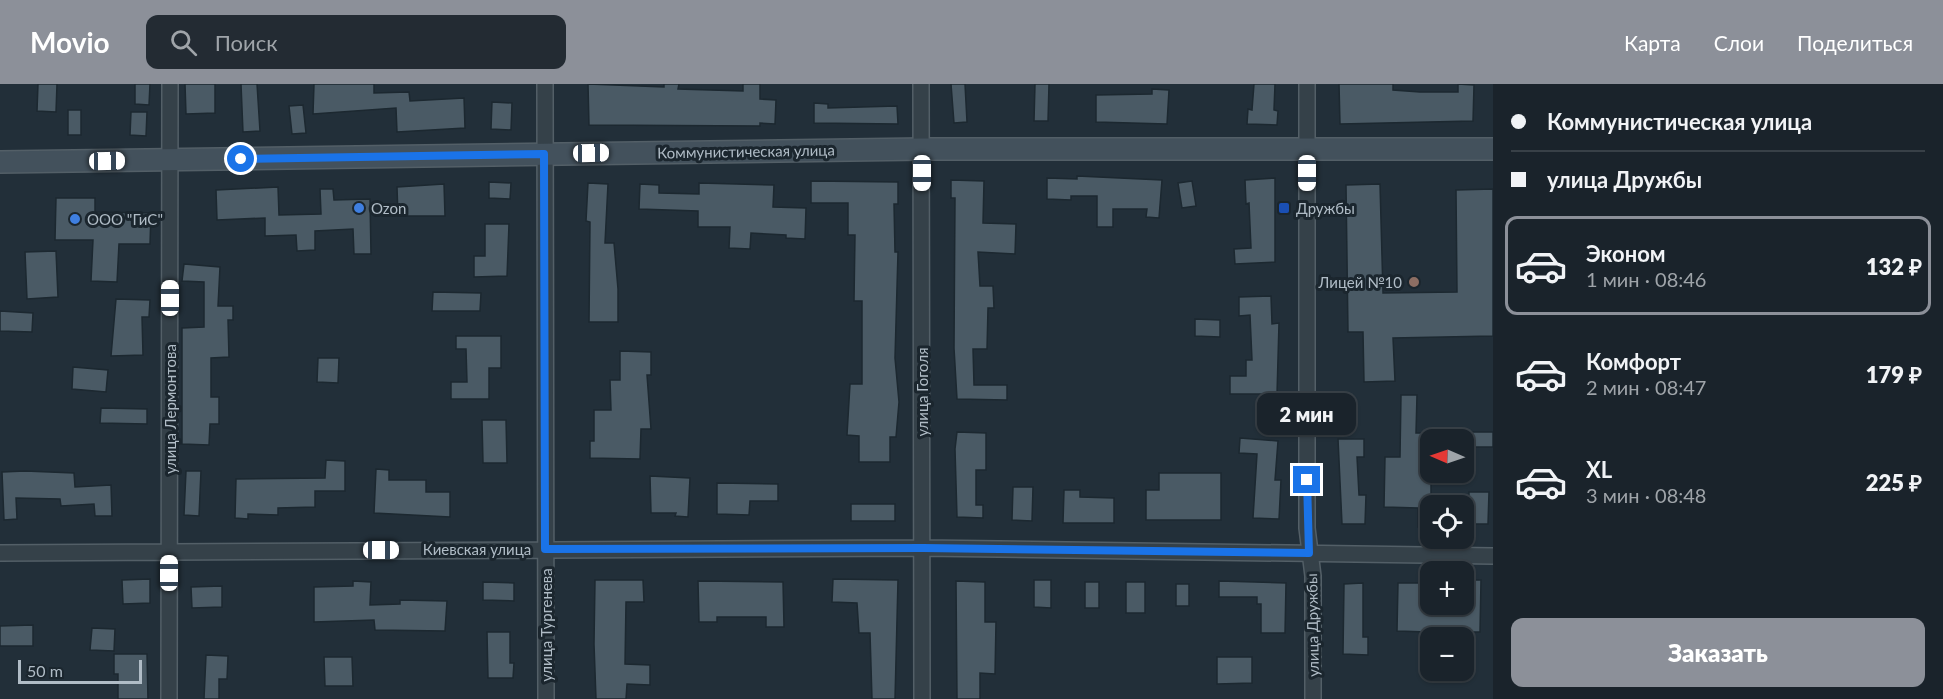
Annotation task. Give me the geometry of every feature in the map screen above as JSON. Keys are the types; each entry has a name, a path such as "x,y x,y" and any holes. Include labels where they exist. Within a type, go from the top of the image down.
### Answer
{"street":[{"name":"улица Лермонтова","path":"169,699 170,84"},
{"name":"улица Тургенева","path":"545,84 546,699"},
{"name":"улица Гоголя","path":"921,84 922,699"},
{"name":"улица Дружбы","path":"1306,84 1309,553 1313,576 1313,699"},
{"name":"Коммунистическая улица","path":"0,162 922,149 1493,149"},
{"name":"Киевская улица","path":"0,553 923,548 1493,556"}],"building":[{"path":"38,84 57,84 56,112 37,111"},
{"path":"135,84 150,84 149,105 135,104"},
{"path":"185,84 215,84 215,113 186,114"},
{"path":"241,84 257,84 260,131 243,132"},
{"path":"314,84 374,84 374,93 409,92 410,101 464,98 465,128 397,132 396,108 313,114"},
{"path":"588,84 664,87 664,84 679,84 678,89 743,91 743,84 760,84 760,99 776,100 775,124 760,123 760,126 589,125"},
{"path":"951,84 965,84 967,122 954,123"},
{"path":"1035,84 1049,84 1048,121 1034,121"},
{"path":"1254,84 1275,84 1274,110 1278,111 1277,125 1247,124 1248,109 1252,110"},
{"path":"1339,84 1393,84 1393,90 1420,92 1458,92 1458,84 1474,85 1473,121 1340,124"},
{"path":"1152,89 1169,90 1167,124 1096,122 1096,95 1152,94"},
{"path":"492,102 512,103 511,130 491,129"},
{"path":"814,103 828,104 828,108 897,106 898,124 814,123"},
{"path":"303,105 306,133 292,134 289,106"},
{"path":"68,110 81,110 81,135 68,135"},
{"path":"131,112 147,112 146,136 130,135"},
{"path":"1077,176 1162,180 1159,218 1146,217 1147,209 1113,209 1113,227 1097,227 1097,196 1071,196 1071,200 1047,199 1047,178 1077,179"},
{"path":"1275,178 1275,262 1235,264 1234,249 1251,248 1249,203 1246,204 1245,180"},
{"path":"951,180 984,181 983,223 1016,224 1015,254 978,252 980,286 993,286 994,308 988,308 987,349 973,349 974,385 1007,385 1007,400 957,399 954,348 955,198 951,198"},
{"path":"811,181 898,182 898,204 894,204 895,252 898,252 895,358 899,402 896,437 890,437 890,462 859,462 859,436 847,435 850,384 862,384 862,301 854,301 855,235 848,235 848,203 811,203"},
{"path":"1192,181 1196,206 1182,208 1178,183"},
{"path":"489,182 511,183 510,199 489,198"},
{"path":"588,183 608,184 605,243 614,243 618,322 589,322 590,222 586,221"},
{"path":"699,183 774,185 773,207 806,208 805,239 786,238 786,235 751,233 750,249 729,248 730,227 698,227 698,211 639,209 640,184 659,185 659,193 699,194"},
{"path":"444,184 445,216 398,216 397,187"},
{"path":"1380,184 1383,293 1457,292 1456,190 1493,189 1493,336 1393,338 1395,381 1364,382 1363,332 1348,332 1346,185"},
{"path":"278,187 279,215 321,214 320,189 333,189 334,200 370,199 371,254 354,254 353,229 315,231 315,250 297,251 296,235 265,236 265,218 217,220 216,190"},
{"path":"56,198 95,198 95,212 151,213 150,244 119,244 117,282 91,281 93,240 55,240"},
{"path":"485,224 509,224 507,276 474,277 474,256 485,256"},
{"path":"56,251 58,297 27,299 25,252"},
{"path":"184,264 220,267 218,306 233,306 233,320 228,320 229,357 211,358 211,397 219,397 219,424 210,424 209,445 182,444 182,328 204,327 204,282 182,281"},
{"path":"433,292 481,293 480,311 432,311"},
{"path":"1271,296 1272,324 1279,323 1277,394 1230,394 1230,376 1246,376 1246,360 1252,360 1250,315 1239,316 1239,297"},
{"path":"116,299 150,300 149,317 142,317 143,355 111,356"},
{"path":"0,311 33,313 32,332 0,331"},
{"path":"1195,319 1220,320 1220,337 1195,336"},
{"path":"456,336 501,336 501,368 489,368 489,399 451,399 451,382 467,382 466,349 456,349"},
{"path":"620,351 651,352 651,375 647,375 651,429 641,429 640,459 590,458 590,441 594,441 594,410 611,410 610,380 620,380"},
{"path":"318,358 339,358 338,383 317,382"},
{"path":"73,367 108,370 106,392 72,389"},
{"path":"1401,395 1417,395 1416,433 1420,433 1420,483 1431,483 1431,495 1420,495 1420,527 1418,527 1418,508 1384,507 1385,457 1400,457"},
{"path":"101,408 147,409 147,424 100,423"},
{"path":"482,420 506,420 507,463 483,463"},
{"path":"957,432 986,433 986,470 976,470 976,505 983,505 983,518 957,517 955,449"},
{"path":"1474,432 1493,432 1493,447 1474,447"},
{"path":"1240,438 1278,441 1275,480 1281,480 1279,519 1253,518 1257,454 1239,453"},
{"path":"1338,439 1364,439 1364,457 1357,457 1359,495 1366,495 1365,524 1342,524"},
{"path":"326,460 345,461 345,491 315,491 315,507 278,508 278,515 248,514 248,519 235,518 236,479 325,478"},
{"path":"376,469 389,470 389,480 426,480 426,492 450,492 450,517 374,513"},
{"path":"186,471 201,471 199,516 184,515"},
{"path":"2,472 74,473 75,487 111,485 112,516 95,516 94,504 61,506 60,499 16,498 17,519 4,520"},
{"path":"1159,473 1221,473 1221,520 1146,520 1146,490 1159,490"},
{"path":"650,476 690,478 688,517 675,516 676,513 651,513"},
{"path":"717,483 778,484 778,501 750,501 749,515 717,514"},
{"path":"1013,487 1033,487 1032,521 1012,520"},
{"path":"1064,490 1080,490 1080,497 1114,498 1114,523 1063,523"},
{"path":"1469,492 1489,492 1488,524 1474,524 1474,495 1469,495"},
{"path":"851,504 895,504 895,521 851,521"},
{"path":"150,579 150,603 123,604 122,580"},
{"path":"833,579 898,580 895,699 872,699 870,633 859,633 857,603 832,602"},
{"path":"595,580 643,580 644,602 626,602 625,664 650,665 650,685 627,684 626,699 596,699"},
{"path":"1034,580 1051,580 1051,608 1034,607"},
{"path":"1474,580 1481,580 1480,632 1474,632 1474,627 1420,627 1420,632 1397,631 1398,583 1420,583 1420,615 1474,615"},
{"path":"353,581 371,582 370,605 400,604 400,600 447,601 445,631 375,630 374,620 314,622 314,587 353,586"},
{"path":"698,581 783,582 784,627 766,627 766,617 717,617 717,622 699,622"},
{"path":"956,581 985,582 985,622 996,622 995,674 980,673 980,699 957,699"},
{"path":"1219,581 1286,583 1285,633 1261,633 1261,604 1257,604 1257,597 1219,597"},
{"path":"483,582 514,583 514,601 483,600"},
{"path":"1085,582 1099,582 1099,608 1085,608"},
{"path":"1126,582 1145,582 1145,613 1126,613"},
{"path":"1363,583 1363,637 1368,637 1368,655 1343,654 1344,584"},
{"path":"1176,584 1189,584 1189,606 1176,606"},
{"path":"222,586 222,607 192,608 191,587"},
{"path":"33,625 33,646 0,646 0,626"},
{"path":"92,628 115,629 114,651 90,650"},
{"path":"487,632 510,632 510,663 514,663 513,678 488,678"},
{"path":"114,654 147,654 148,699 118,699 118,674 114,674"},
{"path":"206,655 228,656 227,679 219,679 219,699 204,699"},
{"path":"324,657 352,657 353,686 325,686"},
{"path":"1217,657 1252,657 1252,683 1217,684"}],"place":[{"name":"Ozon","path":"359,208"},
{"name":"Дружбы","path":"1284,208"},
{"name":"ООО \"ГиС\"","path":"75,219"},
{"name":"Лицей №10","path":"1414,282"}],"route":[{"path":"241,159 544,154 545,549 923,548 1309,553 1307,480"}]}
